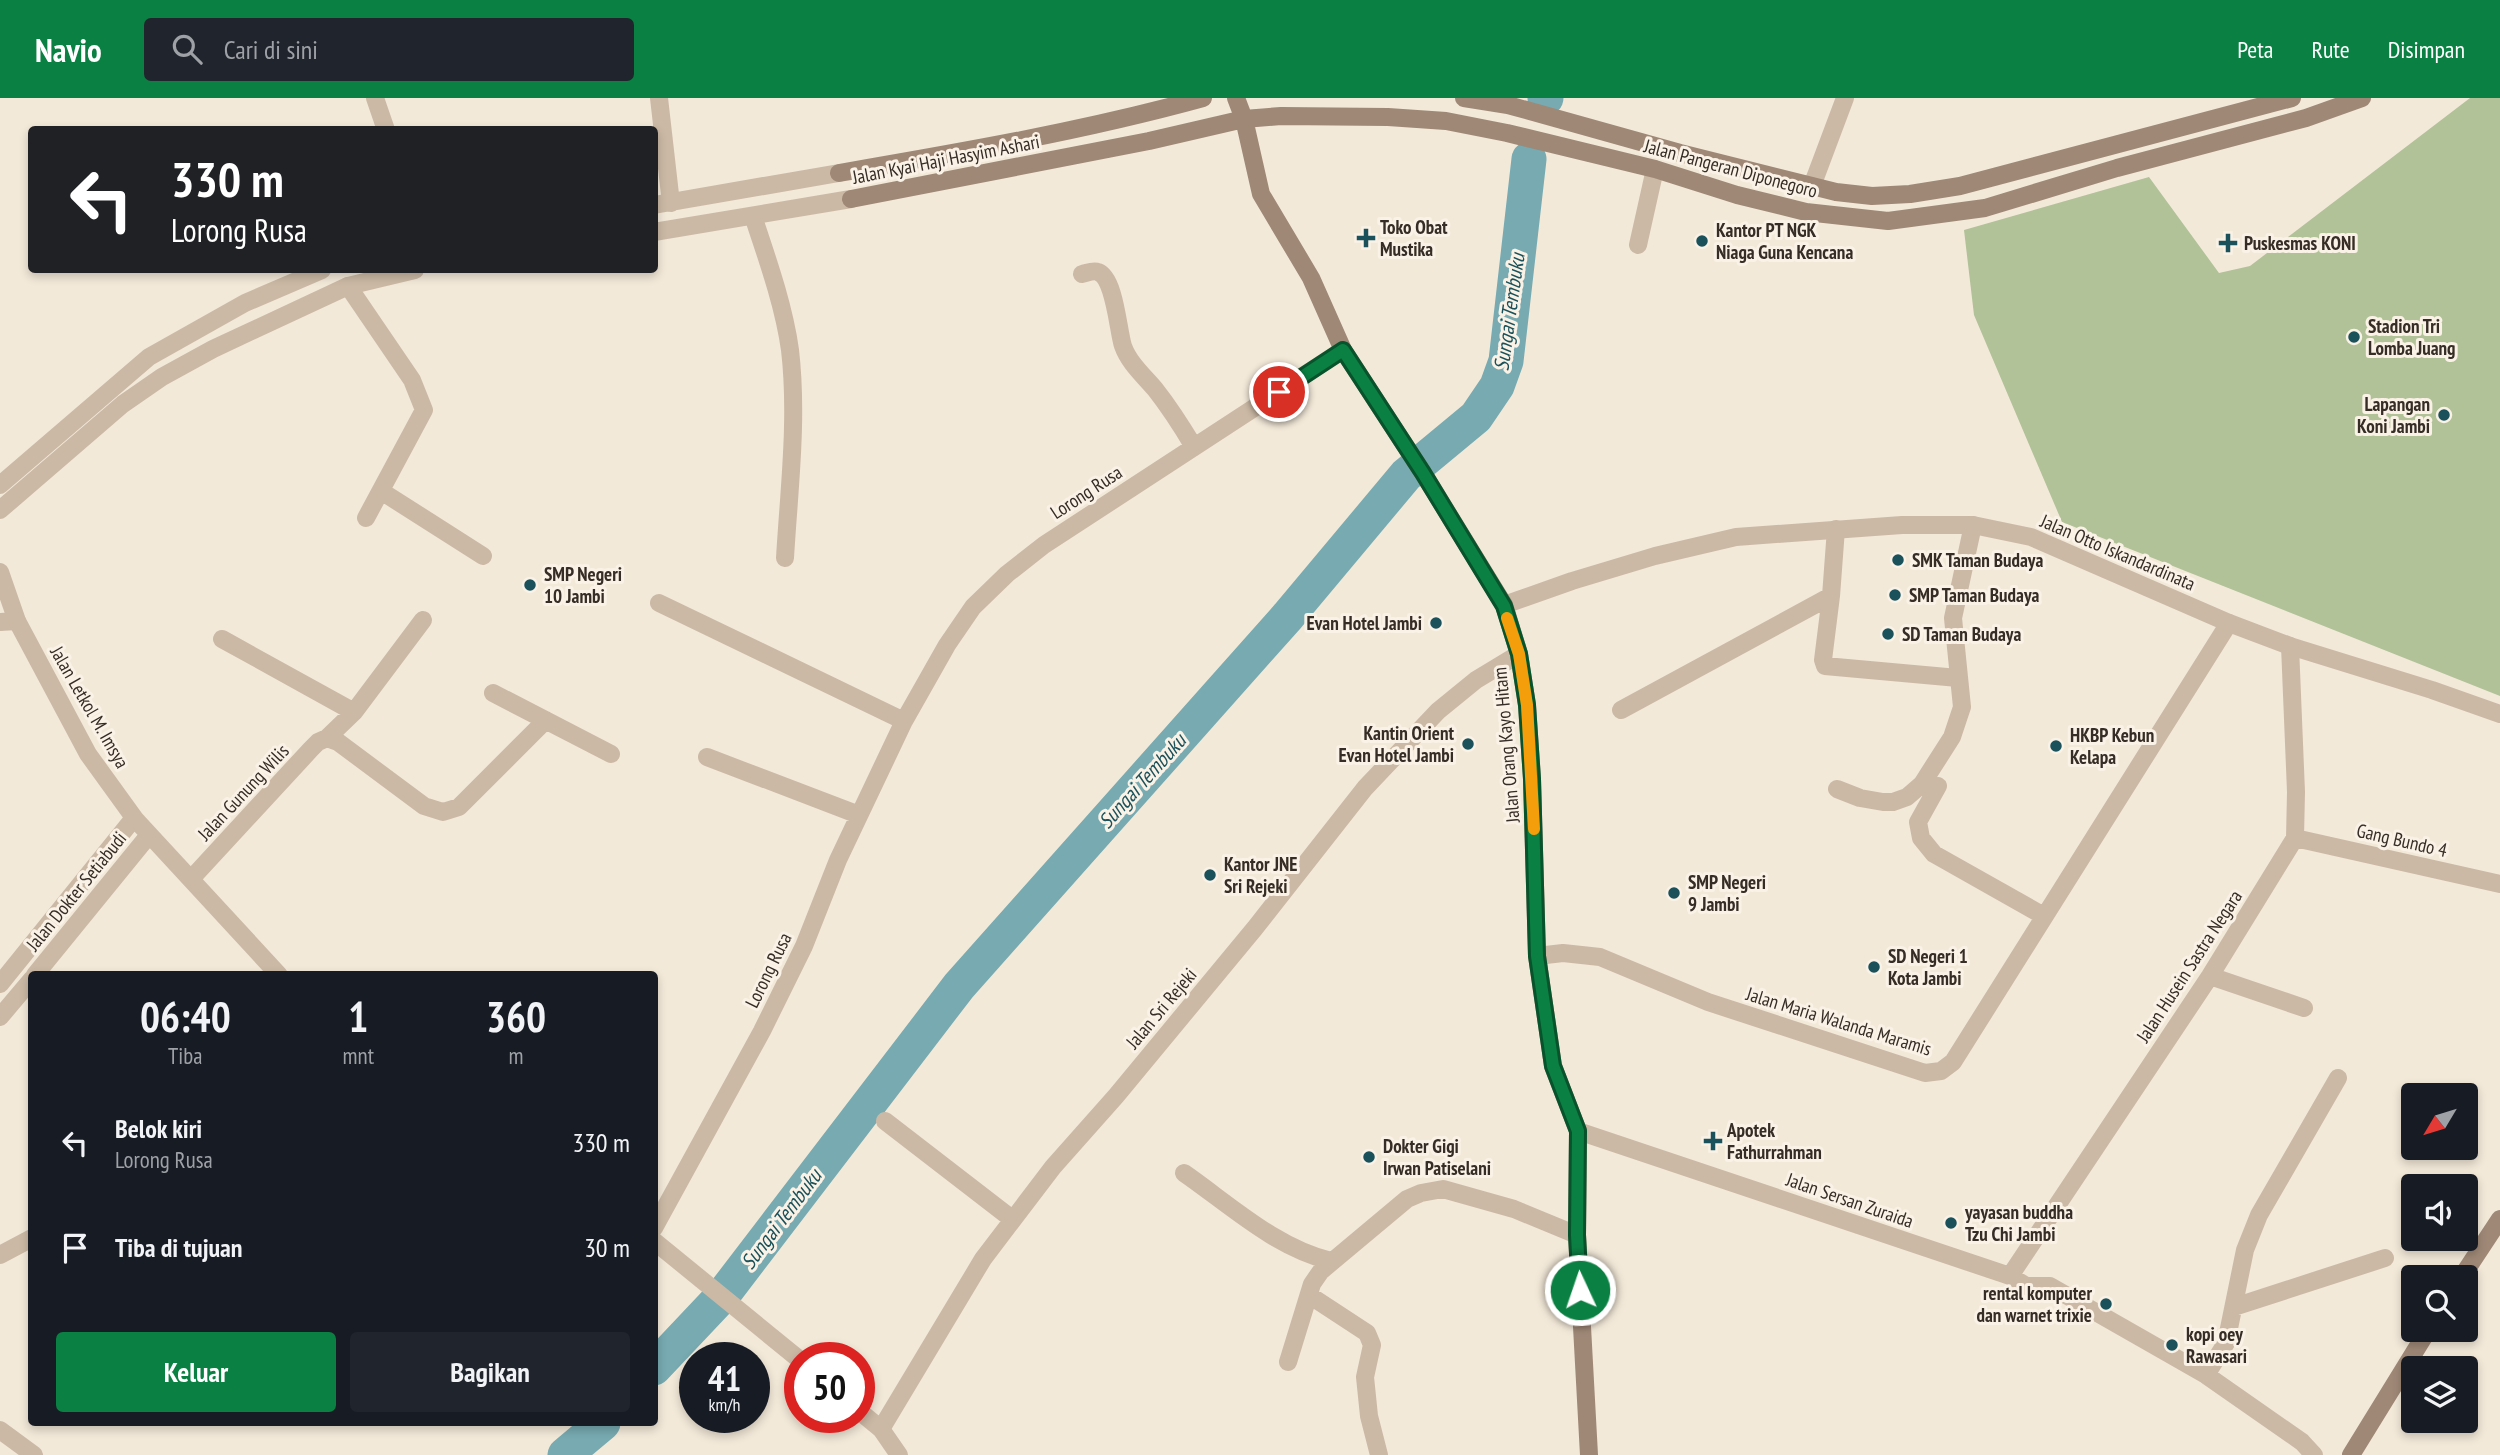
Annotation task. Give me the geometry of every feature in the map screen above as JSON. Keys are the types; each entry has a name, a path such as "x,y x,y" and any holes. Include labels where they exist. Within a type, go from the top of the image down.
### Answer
{"main road":[{"path":"839,173 1060,133 1139,116 1203,98"},
{"name":"Jalan Orang Kayo Hitam","path":"1236,98 1244,119 1261,194 1311,278 1343,350 1423,473 1504,606 1519,654 1527,705 1532,779 1537,956 1553,1066 1578,1131 1577,1235 1589,1455"},
{"name":"Jalan Pangeran Diponegoro","path":"1464,98 1508,105 1680,153 1836,192 1872,196 1910,194 1960,186 2292,98"},
{"name":"Jalan Pangeran Diponegoro","path":"1244,119 1281,116 1388,117 1446,121 1534,139 1655,169 1738,195 1806,212 1888,220 1985,208 2189,148 2306,118 2362,98"},
{"name":"Jalan Kyai Haji Hasyim Ashari","path":"851,199 1149,141 1244,119"},
{"path":"2184,126 2189,148"},
{"path":"2470,1265 2500,1219"},
{"path":"2351,1455 2421,1342"}],"street":[{"path":"375,98 385,126"},
{"path":"659,98 663,204"},
{"path":"1812,186 1845,98"},
{"path":"1638,245 1655,169"},
{"name":"Jalan Kyai Haji Hasyim Ashari","path":"663,204 839,173"},
{"name":"Jalan Kyai Haji Hasyim Ashari","path":"658,231 851,199"},
{"path":"753,216 772,275 790,349 792,416 785,558"},
{"path":"1082,274 1094,271 1100,272 1104,277 1115,304 1124,350 1177,418 1194,447"},
{"path":"0,485 149,357 245,303 315,273"},
{"path":"0,510 123,404 162,377 213,349 348,286 402,273"},
{"path":"348,286 412,380 424,410 366,518"},
{"path":"245,303 261,327"},
{"name":"Lorong Rusa","path":"658,1221 762,1031 798,958 838,860 904,721 947,645 973,607 1044,545 1343,350"},
{"path":"109,389 123,404"},
{"path":"381,491 483,556"},
{"path":"1837,789 1860,799 1883,802 1908,797 1922,784 1952,737 1962,707 1953,618 1973,524"},
{"name":"Jalan Otto Iskandardinata","path":"1504,606 1572,581 1655,556 1736,537 1902,525 1973,524 2031,537 2229,623 2290,646 2500,714"},
{"path":"1836,529 1823,660 1825,666 1958,678"},
{"name":"Jalan Letkol M. Imsya","path":"0,572 9,622 89,754 149,835 275,971"},
{"path":"1621,710 1831,596"},
{"path":"659,603 904,721"},
{"name":"Jalan Gunung Wilis","path":"191,879 318,742 327,738 354,712 423,620"},
{"name":"Jalan Maria Walanda Maramis","path":"1537,956 1563,953 1600,957 1708,1002 1926,1073 1941,1072 1953,1062 2229,623"},
{"path":"222,639 354,712"},
{"path":"2290,646 2296,792 2295,838"},
{"name":"Jalan Sri Rejeki","path":"881,1429 983,1259 1012,1219 1238,949 1365,788 1438,711 1476,680 1519,654"},
{"path":"493,693 611,754"},
{"path":"327,738 338,742 424,806 443,812 459,807 546,720"},
{"path":"707,757 859,815"},
{"path":"1938,786 1918,822 1922,838 1934,854 2044,916"},
{"path":"0,984 134,817"},
{"name":"Jalan Dokter Setiabudi","path":"38,971 149,835"},
{"name":"Gang Bundo 4","path":"2295,838 2500,884"},
{"name":"Jalan Husein Sastra Negara","path":"2010,1276 2210,976 2295,838"},
{"path":"2210,976 2304,1008"},
{"name":"Jalan Dokter Setiabudi","path":"0,1017 28,984"},
{"path":"2206,1375 2225,1343 2245,1250 2259,1215 2338,1078"},
{"path":"886,1121 1012,1219"},
{"name":"Jalan Sersan Zuraida","path":"1578,1131 2010,1276 2026,1286 2050,1286 2206,1375 2302,1442 2314,1455"},
{"path":"1184,1173 1289,1245 1309,1256 1331,1261"},
{"path":"1288,1362 1309,1295 1321,1271 1407,1199 1443,1189 1514,1209 1577,1235"},
{"path":"0,1255 28,1240"},
{"path":"658,1244 784,1347"},
{"path":"2234,1307 2385,1258"},
{"path":"1309,1295 1367,1333 1372,1345 1365,1377 1369,1416 1379,1455"},
{"path":"875,1424 899,1455"},
{"path":"0,1430 34,1455"}],"green space":[{"path":"2470,98 2500,98 2500,696 2062,522 1974,315 1964,230 2149,177 2219,273 2250,266"}],"waterway":[{"name":"Sungai Tembuku","path":"658,1364 722,1296 959,986 1288,616 1406,475 1476,417 1497,386 1506,361 1529,159"},
{"name":"Sungai Tembuku","path":"565,1455 599,1426"}],"slow traffic":[{"path":"1507,618 1519,654 1527,705 1534,829"}],"place":[{"name":"Toko Obat Mustika","path":"1366,238"},
{"name":"Kantor PT NGK Niaga Guna Kencana","path":"1702,241"},
{"name":"Puskesmas KONI","path":"2228,243"},
{"name":"Stadion Tri Lomba Juang","path":"2354,337"},
{"name":"Lapangan Koni Jambi","path":"2444,415"},
{"name":"SMK Taman Budaya","path":"1898,560"},
{"name":"SMP Negeri 10 Jambi","path":"530,585"},
{"name":"SMP Taman Budaya","path":"1895,595"},
{"name":"Evan Hotel Jambi","path":"1436,623"},
{"name":"SD Taman Budaya","path":"1888,634"},
{"name":"Kantin Orient Evan Hotel Jambi","path":"1468,744"},
{"name":"HKBP Kebun Kelapa","path":"2056,746"},
{"name":"Kantor JNE Sri Rejeki","path":"1210,875"},
{"name":"SMP Negeri 9 Jambi","path":"1674,893"},
{"name":"SD Negeri 1 Kota Jambi","path":"1874,967"},
{"name":"Apotek Fathurrahman","path":"1713,1141"},
{"name":"Dokter Gigi Irwan Patiselani","path":"1369,1157"},
{"name":"yayasan buddha Tzu Chi Jambi","path":"1951,1223"},
{"name":"rental komputer dan warnet trixie","path":"2106,1304"},
{"name":"kopi oey Rawasari","path":"2172,1345"}],"route":[{"path":"1279,392 1343,350 1423,473 1504,606 1519,654 1527,705 1537,956 1553,1066 1578,1131 1577,1235 1580,1290"}]}
